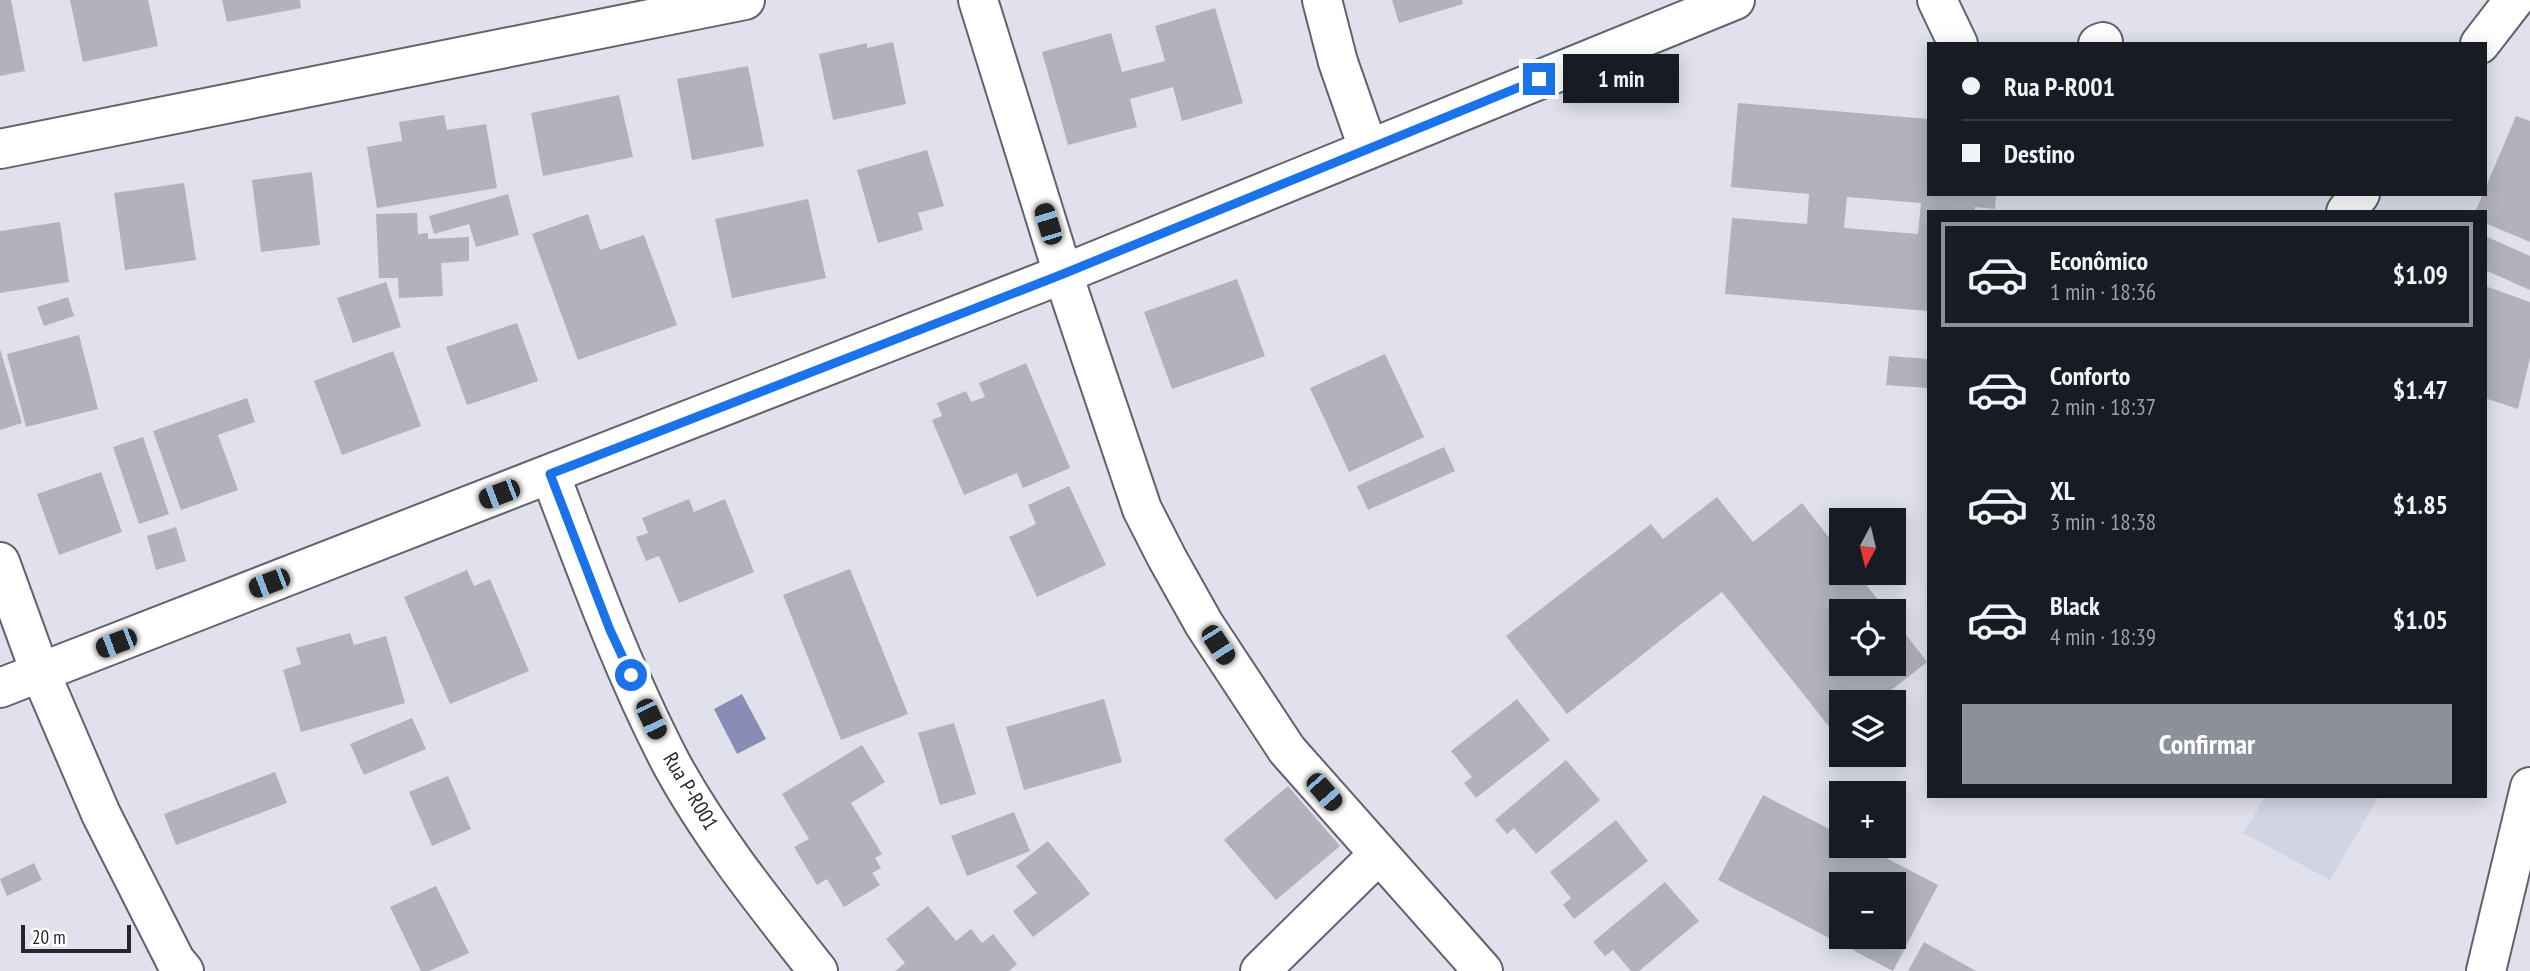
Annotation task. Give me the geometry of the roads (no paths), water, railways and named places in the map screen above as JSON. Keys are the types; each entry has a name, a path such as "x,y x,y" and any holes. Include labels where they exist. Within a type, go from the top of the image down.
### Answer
{"street":[{"path":"0,149 745,0"},
{"path":"978,0 1063,274 1142,509 1173,569 1204,624 1287,750 1483,971"},
{"path":"1322,0 1338,62 1368,148"},
{"path":"0,688 1063,274 1735,0"},
{"path":"1937,0 1957,42"},
{"path":"2482,42 2514,0"},
{"path":"2348,210 2358,196"},
{"name":"Rua P-R001","path":"550,474 610,630 672,764 738,870 818,971"},
{"path":"0,562 40,673 101,814 175,960 184,971"},
{"path":"2486,971 2530,790"},
{"path":"1260,971 1380,854"}],"water":[{"path":"742,694 766,739 737,754 714,709"}]}
